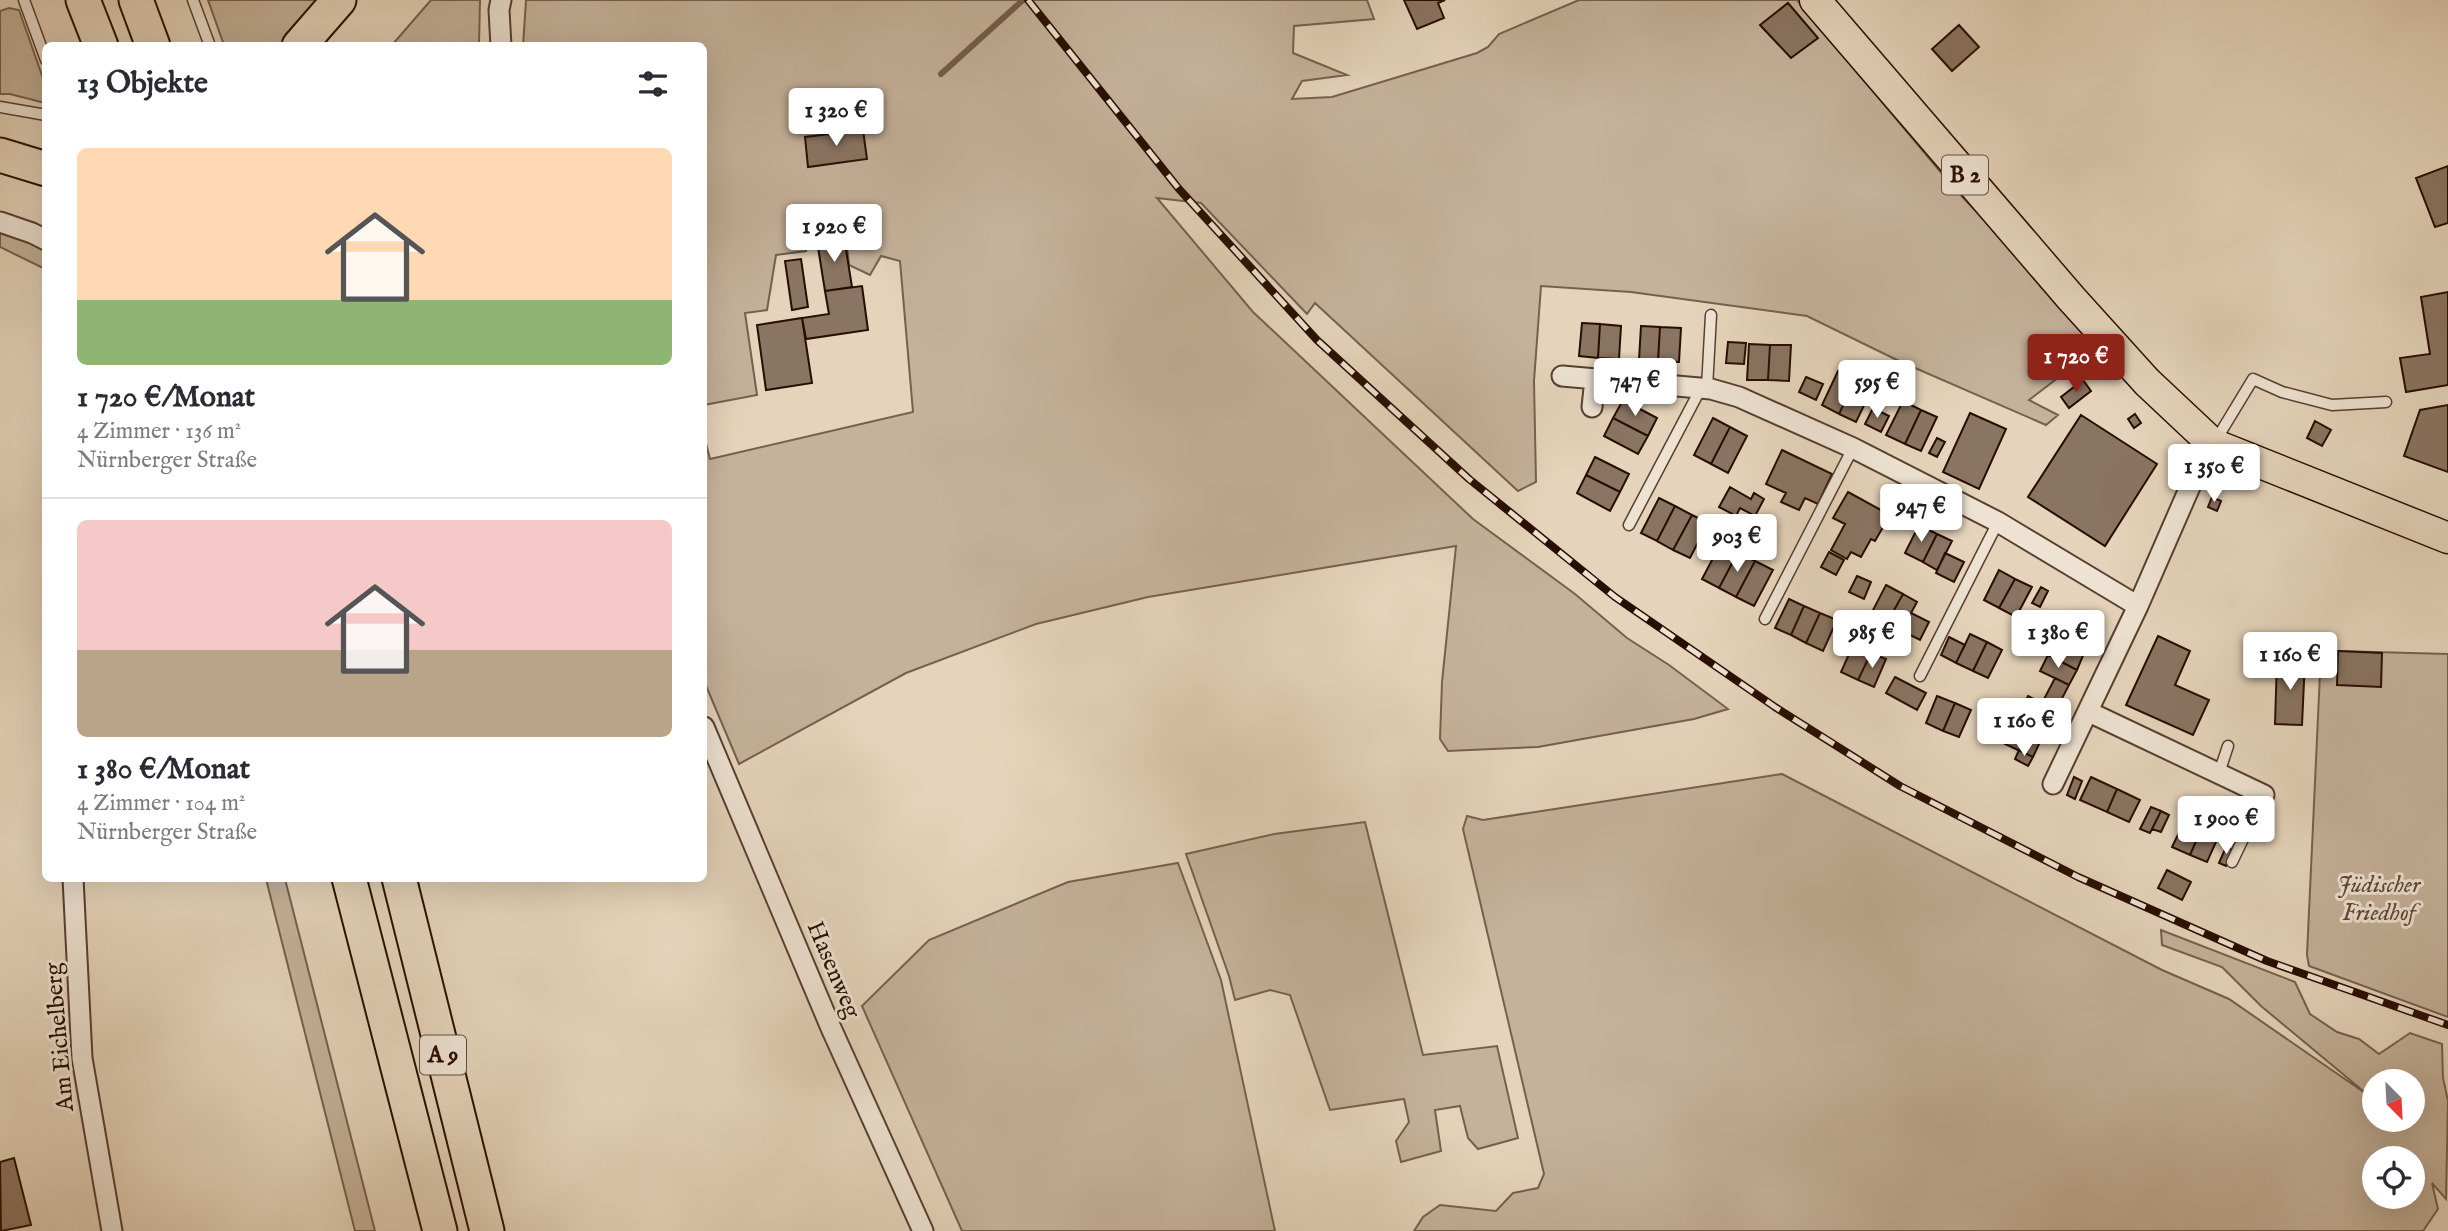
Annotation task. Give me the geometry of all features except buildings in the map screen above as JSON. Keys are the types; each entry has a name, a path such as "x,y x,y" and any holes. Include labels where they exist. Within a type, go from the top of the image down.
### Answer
{"highway":[{"path":"83,0 99,42"},
{"path":"136,0 152,42"},
{"path":"302,42 339,0"},
{"path":"0,155 42,168"},
{"name":"A 9","path":"350,882 440,1231"},
{"name":"A 9","path":"400,882 487,1231"}],"main road":[{"name":"B 2","path":"1815,0 2071,298 2147,382 2213,444 2448,538"}],"street":[{"path":"500,0 501,42"},
{"path":"0,222 42,238"},
{"path":"1562,376 1725,391 1853,448 1998,522 2138,606"},
{"path":"1592,407 1595,379"},
{"path":"2053,784 2138,606 2187,492 2213,444"},
{"path":"2089,712 2264,795"},
{"name":"Hasenweg","path":"707,734 831,1028 923,1231"},
{"name":"Am Eichelberg","path":"73,882 82,1058 112,1231"}],"lane":[{"path":"24,0 42,49"},
{"path":"193,0 209,42"},
{"path":"0,107 42,114"},
{"path":"1629,525 1704,388 1711,315"},
{"path":"2213,444 2253,379 2282,392 2332,405 2386,402"},
{"path":"1765,619 1853,448"},
{"path":"1920,676 1998,522"},
{"path":"2219,774 2228,746"},
{"path":"2232,862 2264,795"}],"green space":[{"path":"208,0 326,0 293,42 223,42"},
{"path":"431,0 480,0 479,42 395,42"},
{"path":"526,0 1367,0 1374,19 1294,26 1293,53 1347,75 1302,81 1292,99 1332,97 1477,53 1488,47 1499,34 1579,0 1797,0 1953,187 2102,344 2029,400 2058,415 2046,425 1899,361 1807,316 1631,292 1541,286 1534,381 1536,482 1518,491 1315,303 1307,314 1201,203 1157,198 1253,312 1473,519 1575,594 1627,638 1728,709 1694,719 1538,747 1448,751 1440,739 1442,682 1456,546 1148,597 1036,624 906,673 739,764 707,688 707,448 710,459 913,412 900,261 881,256 870,275 849,265 845,228 806,232 806,251 776,255 767,310 745,313 757,395 707,404 707,42 523,42"},
{"path":"9,8 19,10 42,75 42,102 0,94 0,11"},
{"path":"0,222 42,239 42,268 0,247"},
{"name":"Jüdischer Friedhof","path":"2321,652 2448,654 2448,1017 2309,966 2307,955"},
{"path":"1782,774 2162,970 2229,999 2362,1091 2362,1132 2426,1132 2426,1069 2362,1069 2362,1090 2261,1006 2222,967 2162,945 2161,930 2295,982 2310,1014 2337,1032 2359,1039 2379,1054 2410,1033 2442,1044 2443,1078 2448,1101 2446,1199 2432,1183 2438,1209 2423,1231 1414,1231 1423,1217 1440,1205 1496,1211 1513,1193 1538,1188 1544,1174 1463,829 1467,816 1483,820"},
{"path":"1365,822 1423,1055 1497,1046 1518,1138 1478,1149 1468,1138 1460,1106 1435,1110 1441,1151 1401,1162 1396,1141 1409,1122 1404,1099 1330,1110 1290,995 1270,990 1235,1000 1186,854 1274,834"},
{"path":"1178,863 1221,980 1275,1231 962,1231 862,1006 929,940 1068,882"},
{"path":"267,882 286,882 375,1231 355,1231"}],"waterway":[{"path":"941,74 1023,0"}],"railway":[{"path":"1028,0 1179,189 1317,340 1469,479 1615,597 1775,707 1900,786 2078,877 2267,961 2448,1025"}]}
